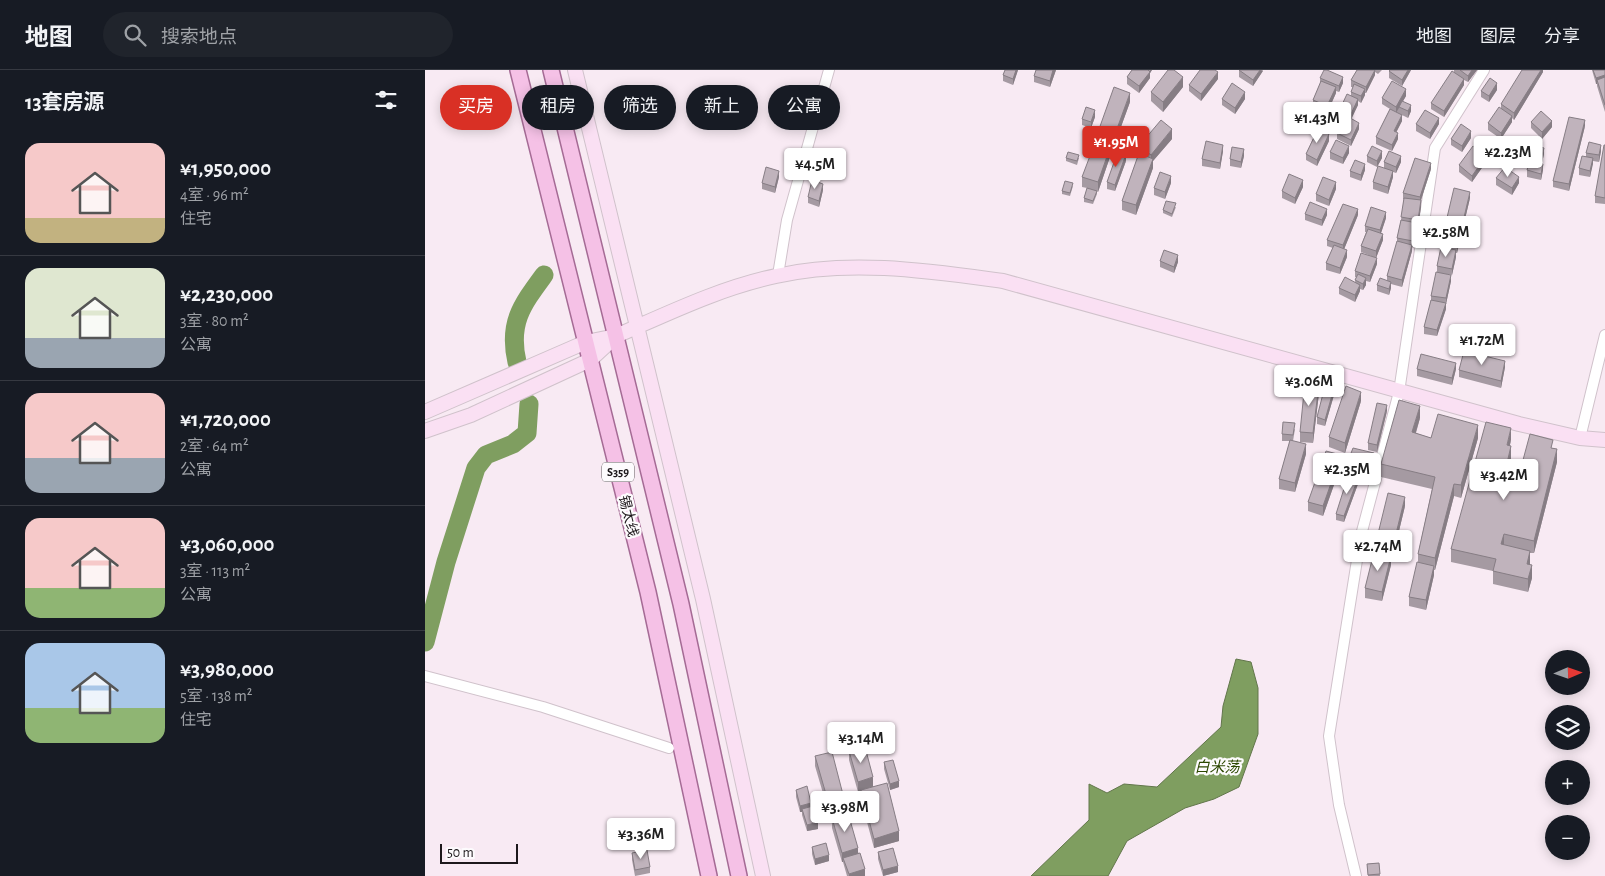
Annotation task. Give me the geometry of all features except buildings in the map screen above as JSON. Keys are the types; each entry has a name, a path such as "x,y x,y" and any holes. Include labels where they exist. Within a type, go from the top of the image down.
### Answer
{"main road":[{"name":"锡太线","path":"518,70 648,592 709,876"},
{"name":"S359","path":"551,70 681,604 739,876"},
{"path":"575,70 703,599 763,876"},
{"path":"425,412 586,342 616,336 724,290 778,275 829,269 882,268 942,272 1003,280 1399,392 1580,438 1605,440"},
{"path":"425,432 471,415 590,360 616,336"}],"street":[{"path":"778,275 787,220 829,70"},
{"path":"1357,876 1339,805 1329,736 1361,535 1399,392 1435,148 1484,70"},
{"path":"1580,438 1605,335"},
{"path":"430,677 543,707 669,748"}],"water":[{"name":"白米荡","path":"1236,659 1251,662 1258,688 1258,734 1239,787 1214,799 1185,808 1127,841 1108,876 1031,876 1089,820 1089,784 1107,793 1124,784 1157,787 1221,727 1223,706"}],"waterway":[{"path":"517,362 514,336 519,315 523,305 544,275"},
{"path":"425,642 446,562 476,468 486,455 513,444 527,433 529,404"}]}
